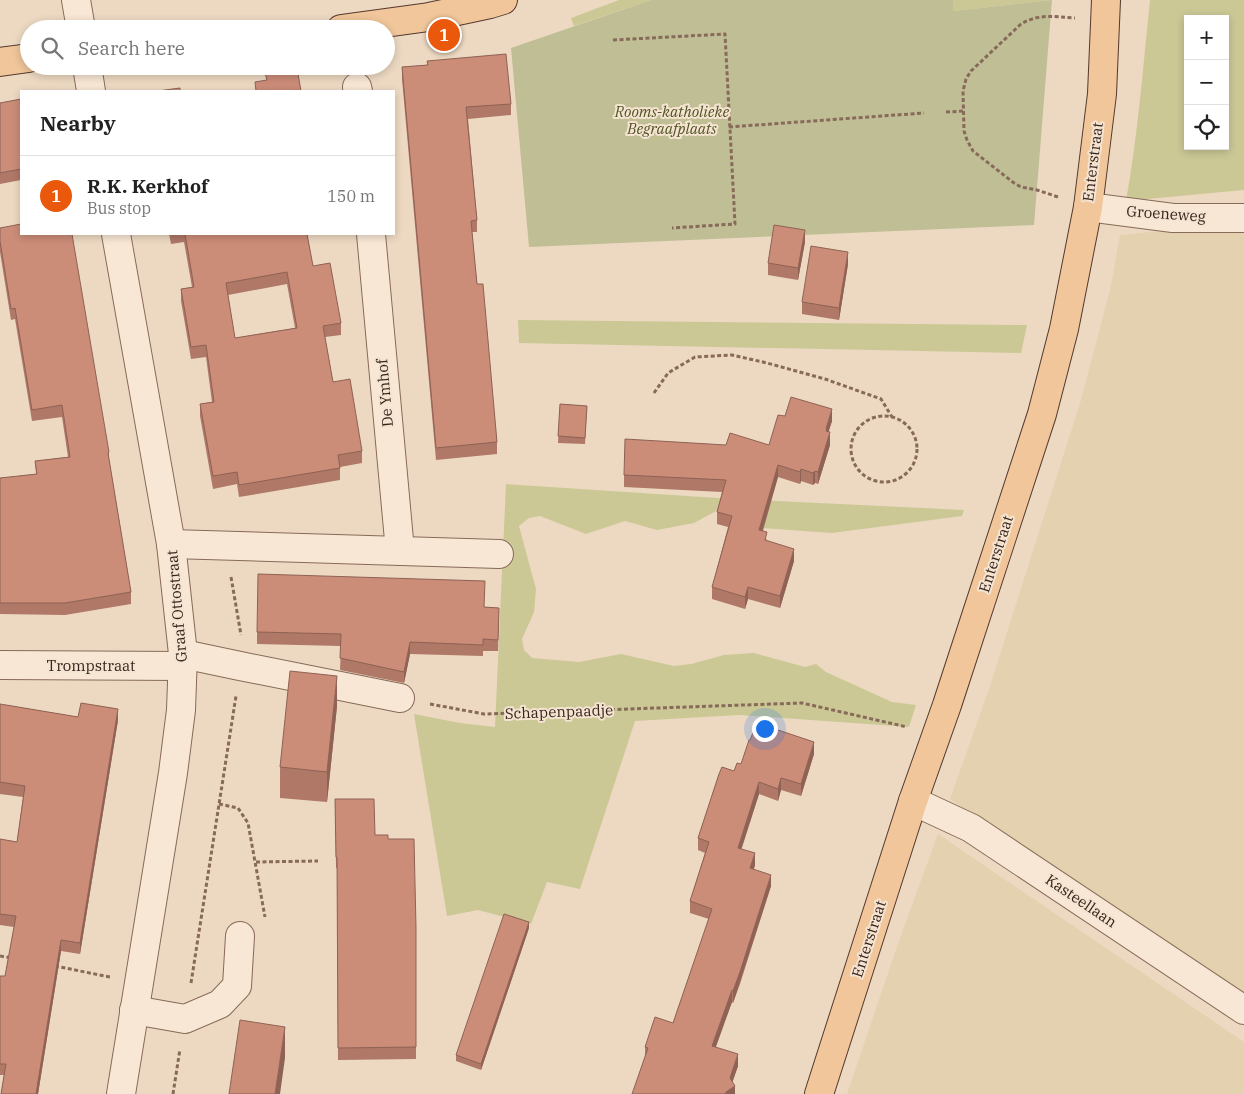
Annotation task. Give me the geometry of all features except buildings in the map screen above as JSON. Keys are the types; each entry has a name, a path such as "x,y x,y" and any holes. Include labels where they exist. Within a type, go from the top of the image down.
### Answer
{"main road":[{"path":"395,22 429,17 503,0"},
{"name":"Enterstraat","path":"819,1094 913,801 937,734 1042,414 1064,329 1088,207 1102,94 1106,10"},
{"path":"0,62 20,59"}],"street":[{"path":"76,0 79,20"},
{"path":"88,75 91,90"},
{"name":"Groeneweg","path":"1088,207 1173,218 1244,218"},
{"name":"Graaf Ottostraat","path":"116,235 171,544 183,660 181,710 173,773 121,1094"},
{"name":"De Ymhof","path":"371,235 400,551"},
{"path":"171,544 499,554"},
{"path":"183,660 240,666 400,698"},
{"name":"Trompstraat","path":"0,665 183,660"},
{"name":"Kasteellaan","path":"913,801 971,828 1244,1010"},
{"path":"134,1010 185,1020 220,1004 237,986 240,936"}],"path":[{"path":"1088,207 1037,190 1021,187 973,152 964,131 963,91 966,79 971,71 1021,24 1031,18 1106,10"},
{"path":"613,40 724,34 735,224 672,228"},
{"path":"946,112 964,111"},
{"path":"729,127 924,113"},
{"path":"654,394 668,373 695,358 732,354 825,379 881,399 892,417 909,427 915,437 917,448 915,460 910,470 890,482 879,482 868,478 854,464 851,443 854,433 869,419 879,416 892,417"},
{"path":"173,1094 220,804 240,666 242,641 231,576 224,560 223,546"},
{"name":"Schapenpaadje","path":"400,698 484,714 802,703 937,734"},
{"path":"220,804 238,808 248,823 266,924"},
{"path":"256,862 318,861"},
{"path":"0,956 18,959"},
{"path":"46,965 139,983"}],"shaded area":[{"path":"619,0 651,0 574,26 571,18"},
{"path":"953,0 1052,0 954,11"},
{"path":"1150,0 1244,0 1244,190 1126,201 1137,126"},
{"path":"1244,223 1244,1001 950,799 989,689 1081,400 1111,286 1120,235"},
{"path":"518,320 1027,325 1021,353 519,343"},
{"path":"506,484 718,498 964,510 962,516 832,533 761,528 720,509 694,523 657,530 625,521 586,534 540,516 529,518 519,526 536,589 534,612 522,639 524,650 532,658 579,662 621,654 674,666 691,664 724,655 754,653 805,667 816,664 826,672 892,702 916,705 909,727 739,715 635,721 580,889 547,882 531,924 478,910 447,916 414,714 460,723 495,727"},
{"path":"938,834 1244,1042 1244,1094 847,1094 900,938"}],"green space":[{"name":"Rooms-katholieke Begraafplaats","path":"651,0 953,0 954,11 1052,0 1034,225 529,247 511,48"}],"place":[{"name":"R.K. Kerkhof","path":"444,35"}]}
